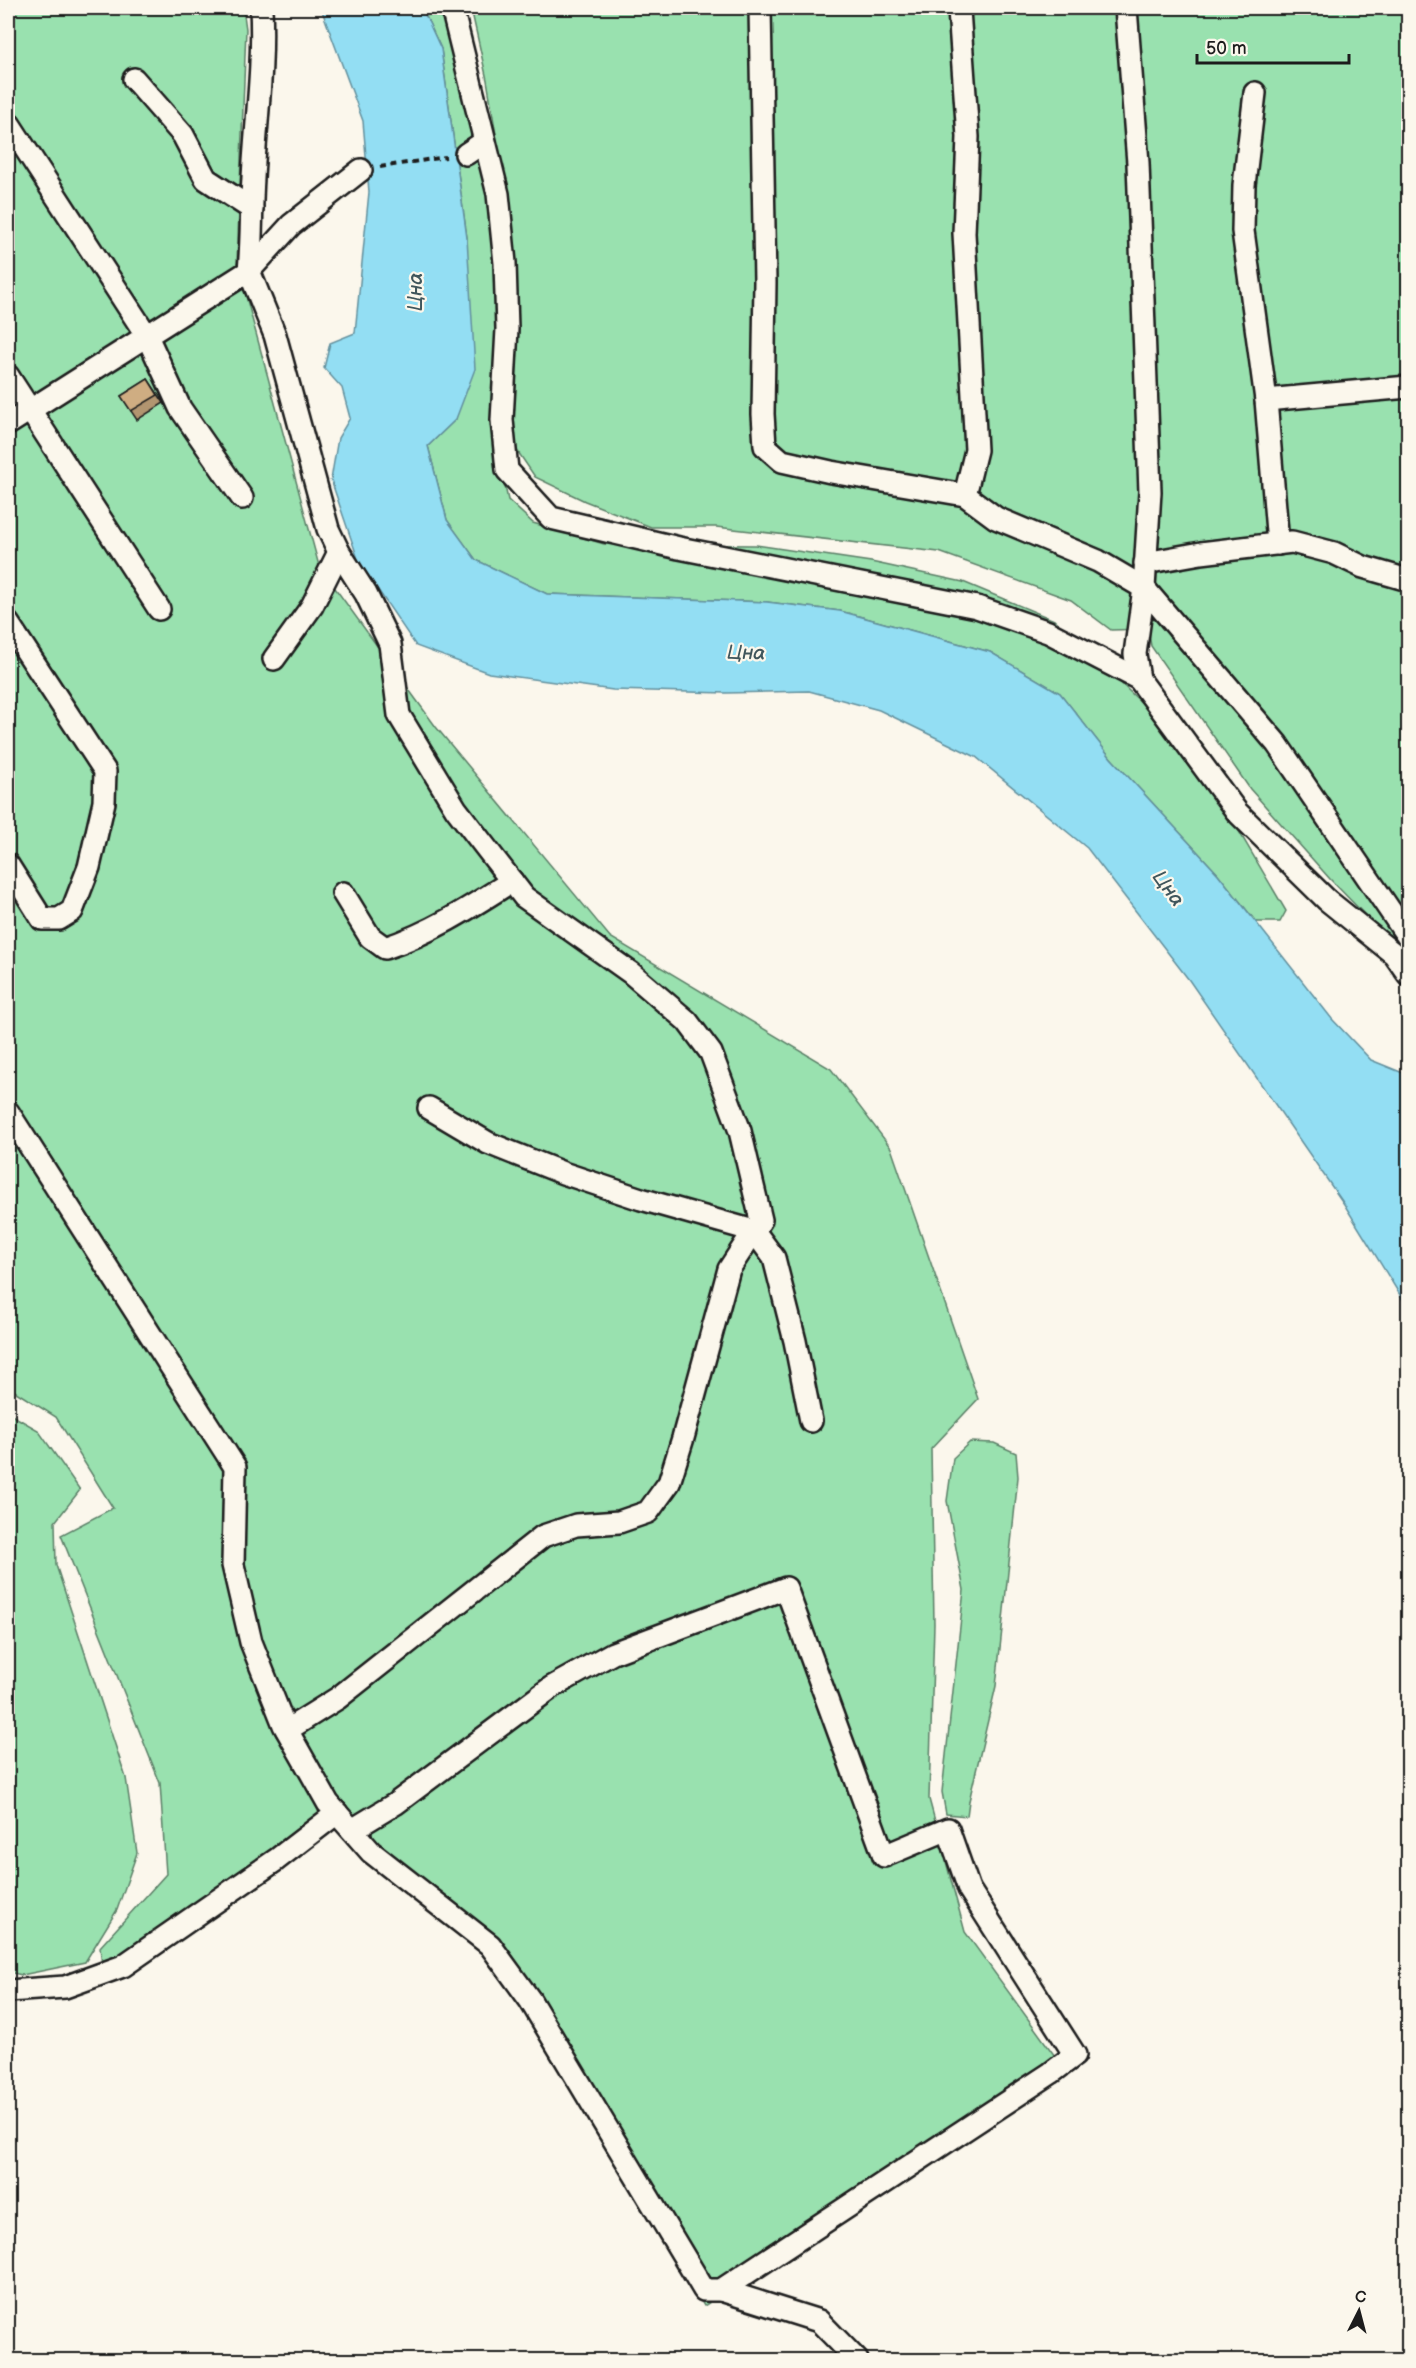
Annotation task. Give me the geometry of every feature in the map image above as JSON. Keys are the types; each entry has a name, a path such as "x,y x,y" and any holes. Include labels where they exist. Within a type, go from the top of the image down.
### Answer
{"lane":[{"path":"261,8 261,81 253,179 249,271 275,335 328,529 339,552 366,594 390,644 399,715 456,809 524,897 631,973 687,1021 711,1053 740,1131 761,1220 729,1269 669,1483 648,1512 619,1522 576,1525 543,1536 338,1698 287,1730"},
{"path":"452,8 498,194 505,263 507,329 502,420 507,470 551,518 679,548 977,607 1048,632 1139,680 1238,812 1327,900 1394,954 1408,974"},
{"path":"760,8 765,282 763,414 765,446 783,461 831,472 965,495 996,518 1098,561 1144,588 1276,744 1408,937"},
{"path":"1126,8 1138,163 1150,492 1144,588 1136,654 1139,680"},
{"path":"959,10 968,137 963,233 976,450 965,495"},
{"path":"134,80 183,135 206,179 252,209"},
{"path":"1255,93 1244,184 1243,231 1266,400 1278,544"},
{"path":"8,122 147,336 180,408 242,498"},
{"path":"466,154 484,142"},
{"path":"8,424 249,271 291,225 361,170"},
{"path":"8,376 159,609"},
{"path":"1266,400 1408,387"},
{"path":"1145,563 1201,553 1292,542 1334,553 1364,567 1408,580"},
{"path":"274,659 312,606 339,552"},
{"path":"8,622 105,771 102,813 89,867 72,911 59,919 42,919 8,865"},
{"path":"343,893 370,937 385,948 414,938 458,915 512,881"},
{"path":"429,1108 488,1143 563,1173 641,1199 754,1231 774,1258 795,1341 811,1421"},
{"path":"8,1112 235,1467 233,1565 251,1642 287,1730 328,1803 371,1852 490,1945 530,2000 704,2290 721,2290 819,2321 857,2361"},
{"path":"352,1830 395,1804 552,1687 592,1664 613,1653 786,1588 884,1856 948,1829 969,1889 1076,2055 721,2290"},
{"path":"8,1990 65,1987 123,1966 276,1860 337,1814"}],"path":[{"path":"361,170 466,154"}],"green space":[{"path":"8,8 243,8 246,29 237,263 319,566 436,727 610,937 831,1069 891,1148 978,1399 931,1449 934,1624 929,1799 965,1932 1068,2074 704,2306 499,1967 333,1828 104,1985 100,1947 166,1874 160,1783 61,1535 113,1508 56,1417 8,1387"},
{"path":"422,8 448,8 498,177 497,449 508,500 533,523 604,544 756,545 871,562 963,582 1054,620 1147,708 1217,794 1286,911 1280,922 1256,922 1218,874 1111,758 1060,693 990,652 840,611 767,602 547,594 476,560 447,520 428,446 456,419 467,238 441,49"},
{"path":"471,8 1408,8 1408,959 1330,879 1250,789 1151,646 1148,629 1111,630 1071,600 939,552 716,527 651,527 585,501 535,477 514,446 510,423 516,257 487,80"},
{"path":"8,1413 38,1430 80,1490 55,1522 56,1565 126,1778 137,1853 117,1910 85,1962 22,1975 8,1972"},
{"path":"970,1442 994,1443 1016,1453 1018,1477 996,1686 967,1816 946,1814 942,1792 964,1590 947,1501 953,1458"}],"water":[{"name":"Цна","path":"321,8 422,8 441,49 467,238 475,369 456,419 428,446 447,520 476,560 547,594 767,602 840,611 990,652 1060,693 1111,758 1218,874 1332,1019 1371,1060 1408,1075 1408,1308 1344,1204 1189,980 1087,848 976,757 879,710 809,691 726,693 613,690 489,673 416,646 359,562 331,480 338,438 350,418 342,388 324,368 330,343 355,333 369,192 363,121"}],"building":[{"path":"148,379 158,395 131,411 121,396"}]}
